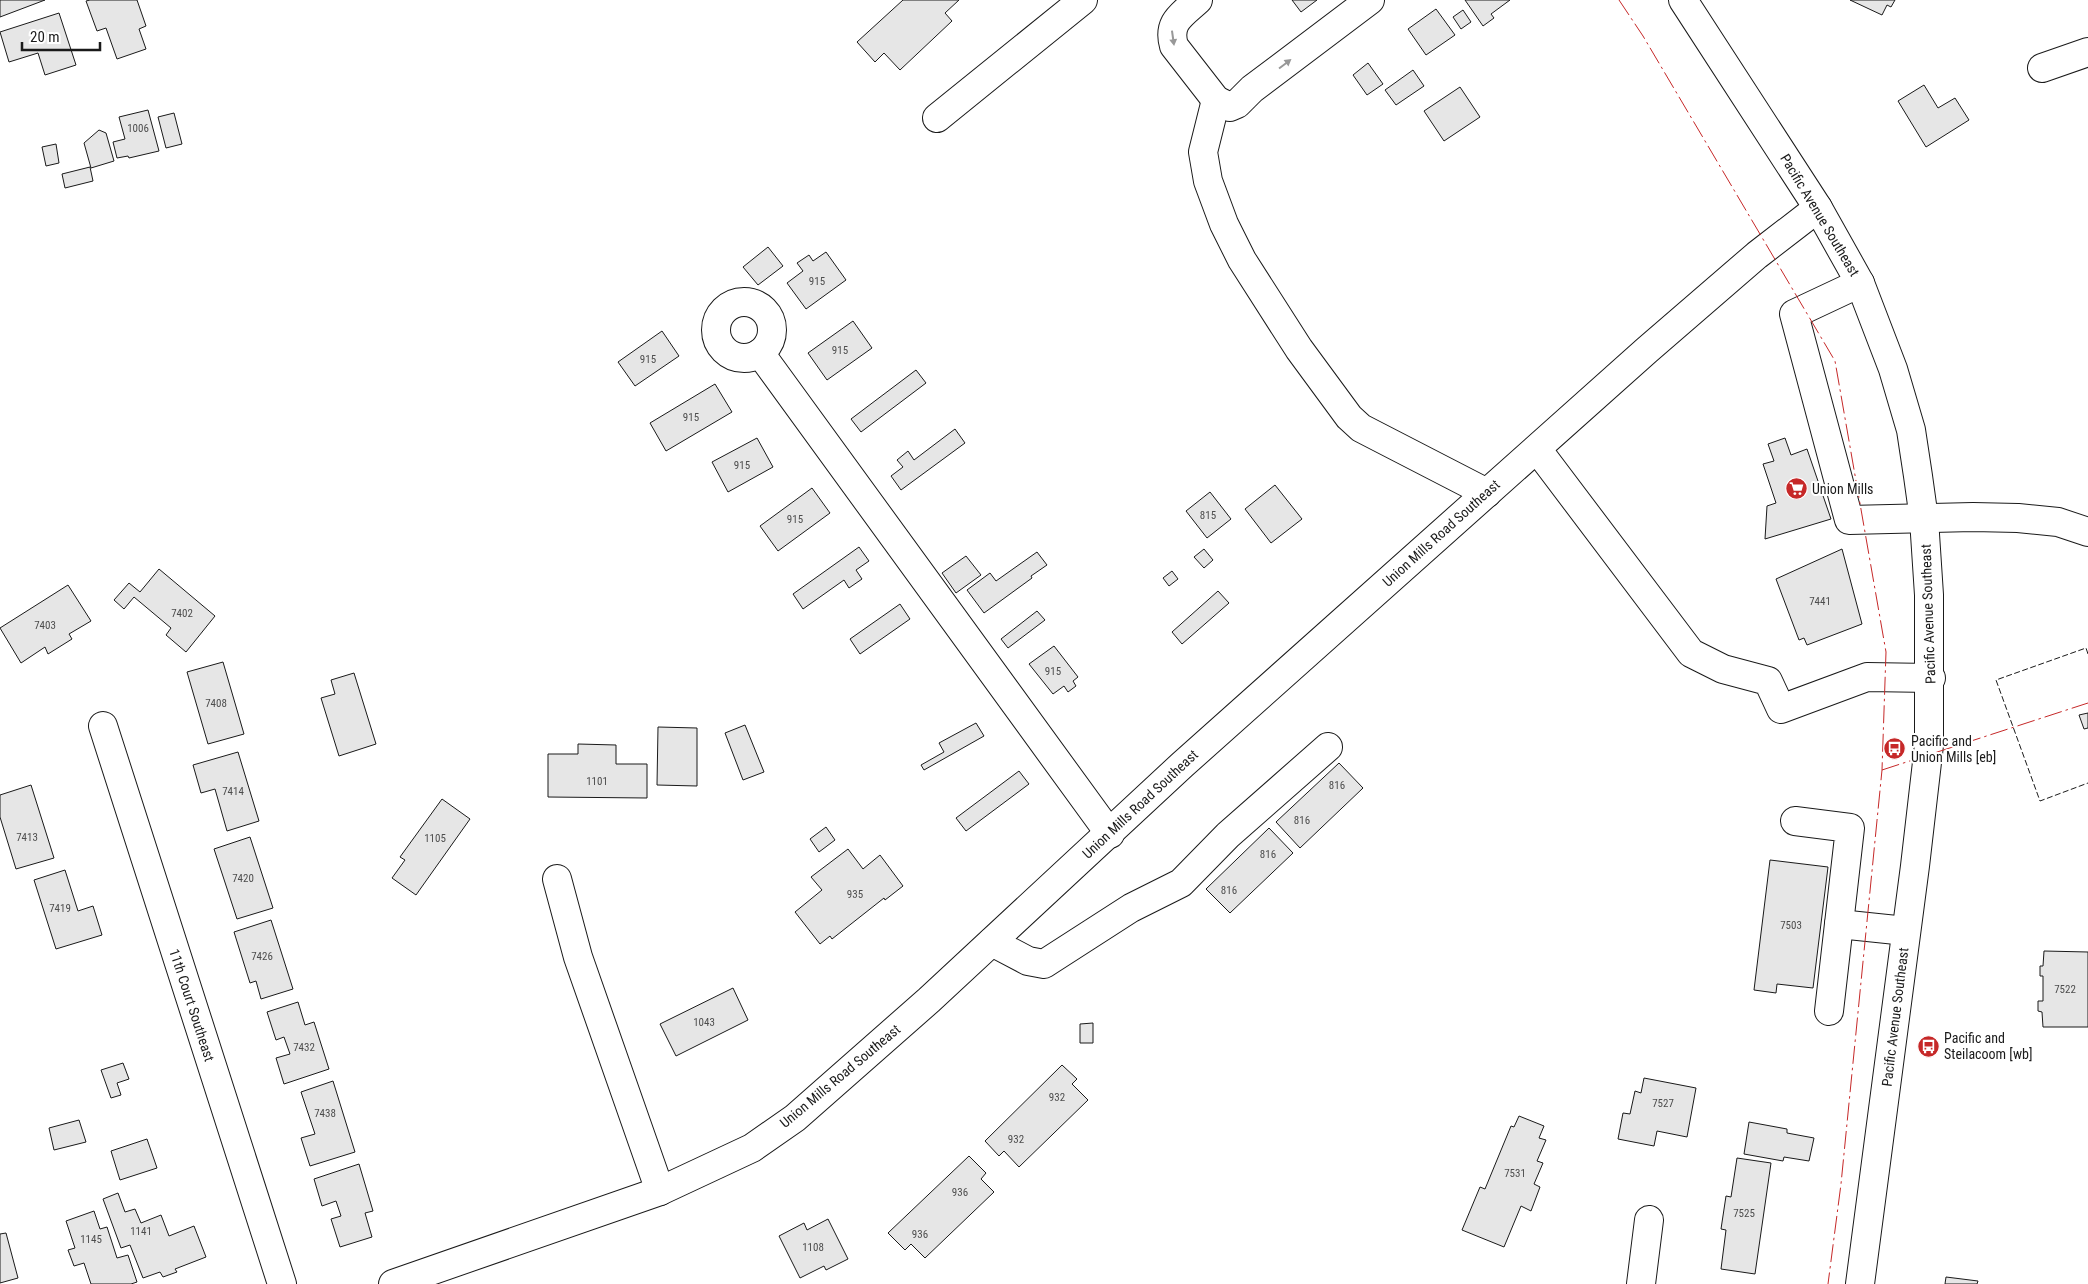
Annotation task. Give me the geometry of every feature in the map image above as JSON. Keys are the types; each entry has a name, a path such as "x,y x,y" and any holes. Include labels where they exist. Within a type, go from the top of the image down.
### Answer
{"street":[{"path":"937,118 1083,0"},
{"path":"1198,0 1174,23 1171,36 1174,46 1216,100 1230,107 1237,104 1252,89 1370,0"},
{"name":"Pacific Avenue Southeast","path":"1683,0 1818,208 1860,283 1893,368 1911,430 1924,520 1930,595 1931,678 1929,745 1860,1284"},
{"path":"2042,68 2088,52"},
{"path":"1216,100 1203,152 1208,181 1224,224 1242,260 1299,349 1349,417 1361,428 1487,492"},
{"name":"Union Mills Road Southeast","path":"394,1284 660,1191 752,1148 795,1118 929,1000 1110,834 1182,765 1487,492 1757,255 1818,208"},
{"path":"1860,283 1794,314 1850,520 1924,520 1972,517 2018,518 2058,522 2088,532"},
{"path":"760,353 1110,834"},
{"path":"1537,448 1691,653 1724,669 1768,681 1781,709 1867,676 1931,678"},
{"name":"11th Court Southeast","path":"103,726 282,1284"},
{"path":"992,942 1028,961 1044,964 1131,908 1182,883 1228,835 1328,747"},
{"path":"1795,821 1850,828 1829,1011"},
{"path":"557,879 578,957 660,1191"},
{"path":"1839,924 1906,931"},
{"path":"1641,1284 1649,1220"}],"building":[{"path":"0,0 45,0 0,17"},
{"path":"137,0 146,26 139,29 146,49 117,59 106,28 97,31 86,1"},
{"path":"903,0 959,0 945,13 952,21 900,70 884,53 875,62 857,42"},
{"path":"1292,0 1317,0 1301,12"},
{"path":"1465,0 1510,0 1491,14 1494,18 1483,26"},
{"path":"1850,0 1895,0 1891,7 1887,5 1882,15"},
{"path":"1436,9 1455,35 1426,55 1408,29"},
{"path":"1463,10 1471,22 1461,29 1453,17"},
{"path":"59,13 76,65 45,75 38,53 9,62 0,32"},
{"path":"1368,63 1383,84 1367,95 1353,75"},
{"path":"1413,70 1424,86 1396,105 1385,90"},
{"path":"1924,85 1938,108 1955,98 1969,120 1926,147 1898,101"},
{"path":"1460,87 1480,117 1444,141 1424,111"},
{"path":"148,110 159,151 129,158 128,156 117,158 113,142 125,139 119,117"},
{"path":"174,113 182,144 166,148 158,117"},
{"path":"99,130 106,133 114,161 91,168 84,143"},
{"path":"56,144 59,163 46,166 42,147"},
{"path":"90,167 93,181 65,188 62,174"},
{"path":"768,247 783,266 758,285 743,267"},
{"path":"826,252 846,280 806,309 787,283 803,271 797,263 809,255 813,261"},
{"path":"853,321 872,348 827,380 808,353"},
{"path":"662,331 679,356 635,386 618,362"},
{"path":"916,370 926,383 861,432 851,419"},
{"path":"715,384 732,412 666,451 650,423"},
{"path":"955,429 965,443 901,490 891,476 903,467 897,460 908,451 914,460"},
{"path":"757,438 773,467 728,492 712,462"},
{"path":"1785,438 1791,455 1807,449 1831,519 1765,539 1767,506 1776,503 1763,464 1774,461 1768,444"},
{"path":"1275,485 1302,519 1271,543 1245,509"},
{"path":"812,488 830,513 778,551 760,526"},
{"path":"1210,492 1231,519 1207,538 1186,511"},
{"path":"859,547 869,561 856,570 862,579 849,588 844,580 803,609 793,594"},
{"path":"1204,549 1213,560 1204,568 1194,557"},
{"path":"1842,549 1862,624 1807,645 1804,638 1799,640 1776,579"},
{"path":"1037,552 1047,565 984,613 967,590 990,573 996,581"},
{"path":"966,556 981,575 956,593 942,573"},
{"path":"159,569 215,616 186,652 166,635 171,628 134,597 124,609 114,600 129,583 140,592"},
{"path":"1172,571 1178,579 1169,586 1163,578"},
{"path":"68,585 91,621 69,634 72,639 48,654 45,647 21,663 0,628"},
{"path":"1218,591 1229,603 1182,644 1172,632"},
{"path":"900,604 910,619 860,654 850,639"},
{"path":"1037,611 1045,620 1008,648 1001,639"},
{"path":"1054,646 1078,677 1073,681 1076,686 1068,692 1064,686 1053,694 1029,664"},
{"path":"223,662 244,734 208,744 187,672"},
{"path":"354,673 376,744 339,756 321,698 335,694 331,680"},
{"path":"2088,713 2088,728 2084,729 2079,715"},
{"path":"976,723 984,736 924,770 921,765 944,752 939,743"},
{"path":"745,725 764,772 743,780 725,733"},
{"path":"658,727 697,728 697,786 657,785"},
{"path":"578,744 616,745 616,764 647,764 647,798 548,797 548,754 578,754"},
{"path":"238,752 259,821 227,831 215,789 201,793 193,765"},
{"path":"1339,763 1363,788 1300,848 1276,822"},
{"path":"1019,771 1029,784 966,831 956,818"},
{"path":"31,785 54,858 16,869 0,817 0,795"},
{"path":"442,799 470,819 416,895 392,878 405,860 400,857"},
{"path":"826,827 835,840 819,852 810,839"},
{"path":"1269,828 1293,853 1230,913 1206,889"},
{"path":"250,837 273,908 237,919 214,849"},
{"path":"848,849 863,869 880,855 903,886 885,900 884,898 832,939 830,936 820,944 795,912 822,890 811,877"},
{"path":"1770,860 1828,867 1813,988 1777,984 1776,993 1754,990"},
{"path":"65,870 78,911 93,906 102,935 56,949 34,880"},
{"path":"271,920 293,989 261,999 256,981 250,983 234,932"},
{"path":"2044,951 2088,952 2088,1027 2043,1027 2042,1012 2038,1011 2038,1001 2043,1001 2043,976 2040,976 2040,966 2043,966"},
{"path":"733,988 748,1020 676,1056 660,1024"},
{"path":"298,1002 305,1025 314,1022 329,1069 284,1084 276,1058 290,1054 284,1037 276,1040 267,1012"},
{"path":"1093,1023 1093,1043 1080,1043 1080,1024"},
{"path":"123,1063 129,1079 117,1083 121,1095 111,1098 101,1070"},
{"path":"1062,1065 1077,1079 1072,1084 1088,1100 1019,1167 1004,1151 999,1156 985,1141"},
{"path":"1644,1078 1696,1088 1687,1137 1657,1131 1654,1146 1618,1139 1623,1113 1630,1114 1635,1091 1641,1093"},
{"path":"333,1081 355,1152 310,1166 301,1138 315,1134 301,1092"},
{"path":"1519,1116 1544,1126 1539,1138 1546,1140 1537,1161 1543,1163 1534,1184 1540,1187 1531,1211 1521,1206 1504,1247 1462,1230 1480,1187 1485,1189 1511,1126 1514,1127"},
{"path":"79,1120 86,1142 54,1150 49,1128"},
{"path":"1749,1122 1787,1129 1787,1133 1814,1138 1809,1161 1784,1157 1783,1161 1744,1154"},
{"path":"147,1139 157,1168 120,1180 111,1151"},
{"path":"969,1156 986,1173 981,1179 994,1192 925,1258 911,1244 905,1250 888,1233"},
{"path":"1737,1158 1771,1163 1755,1274 1721,1269 1726,1230 1721,1229 1726,1196 1731,1197"},
{"path":"359,1164 373,1211 365,1213 372,1237 340,1247 331,1219 341,1216 336,1201 322,1206 314,1179"},
{"path":"118,1193 125,1212 135,1209 141,1223 161,1215 169,1236 194,1226 206,1257 175,1269 177,1272 163,1277 160,1272 143,1278 130,1245 121,1248 103,1199"},
{"path":"94,1211 100,1229 107,1227 117,1258 128,1255 137,1282 131,1284 91,1284 84,1263 74,1266 68,1250 75,1248 66,1221"},
{"path":"828,1219 848,1259 826,1270 824,1266 800,1278 779,1236 804,1223 807,1230"},
{"path":"6,1233 18,1278 0,1283 0,1234"},
{"path":"1946,1277 1978,1281 1977,1284 1945,1284"}],"fence":[{"path":"2088,654 2086,648 1996,680 2040,801 2088,783"}],"power":[{"path":"1619,0 1643,36 1835,361 1886,652 1882,770 1841,1184 1828,1284"},
{"path":"1882,770 2088,703"}],"place":[{"name":"Union Mills","path":"1796,489"},
{"name":"Pacific and Union Mills [eb]","path":"1895,749"},
{"name":"Pacific and Steilacoom [wb]","path":"1928,1046"}]}
